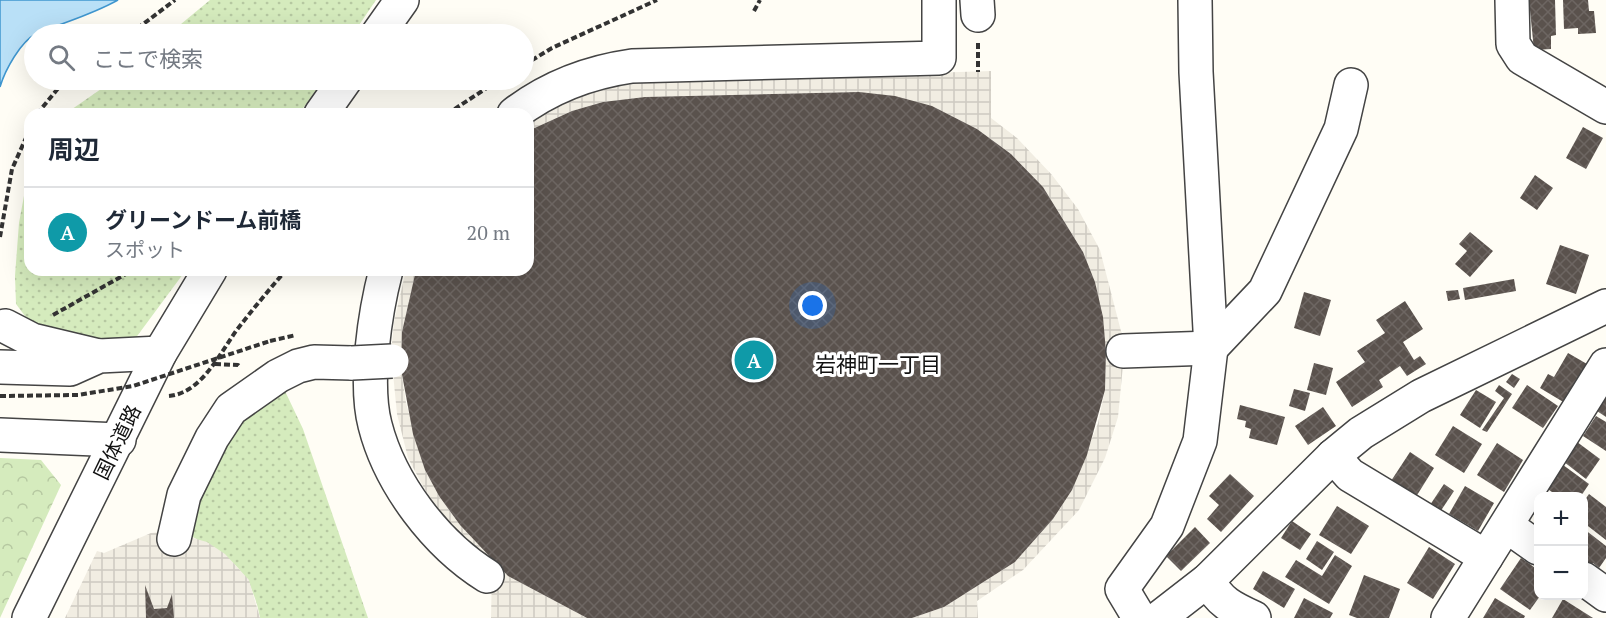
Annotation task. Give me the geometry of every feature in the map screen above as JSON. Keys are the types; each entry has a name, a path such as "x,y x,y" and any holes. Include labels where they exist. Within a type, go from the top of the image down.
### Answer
{"street":[{"path":"385,24 402,0"},
{"path":"524,108 560,87 602,70 632,66 939,58 939,0"},
{"path":"1195,0 1206,348 1200,441 1167,526 1122,589 1148,616 1208,580 1333,456 1361,433 1421,396 1606,306"},
{"path":"1512,0 1512,44 1522,58 1606,107"},
{"path":"1123,351 1206,348 1265,291 1341,129 1352,85"},
{"path":"325,108 338,90"},
{"name":"国体道路","path":"29,618 160,353 206,276"},
{"path":"384,276 373,335 374,424 390,466 420,516 461,560 487,576"},
{"path":"19,333 99,356 160,353"},
{"path":"0,367 70,369 99,356"},
{"path":"174,539 184,495 212,438 231,409 278,376 298,366 314,362 392,361"},
{"path":"1448,618 1606,365"},
{"path":"0,435 119,440"},
{"path":"1333,456 1350,476 1486,557"},
{"path":"1507,526 1536,546"},
{"path":"1208,580 1215,595 1225,604 1254,618"},
{"path":"1588,582 1606,595"}],"path":[{"path":"143,24 175,0"},
{"path":"534,59 552,48 657,0"},
{"path":"754,11 760,0"},
{"path":"42,108 57,90"},
{"path":"456,108 484,90"},
{"path":"0,237 12,169 24,142"},
{"path":"19,333 122,276"},
{"path":"159,397 179,395 204,375 281,276"},
{"path":"0,396 78,395 133,386 270,341"}],"green space":[{"path":"210,0 376,0 360,24 181,24"},
{"path":"100,90 316,90 303,108 74,108"},
{"path":"24,196 24,276 182,276 132,343 98,344 58,332 28,320 16,304 15,276 19,223"},
{"path":"284,389 303,429 368,618 260,618 251,588 237,566 216,550 189,535 198,503 236,422"},
{"path":"0,458 41,460 61,485 0,618"}],"shaded area":[{"path":"991,71 991,118 1017,138 1052,175 1078,209 1100,250 1122,335 1123,365 1118,417 1105,458 1079,510 1023,570 977,601 978,618 912,618 944,607 1015,562 1053,519 1072,490 1098,423 1105,390 1106,352 1095,282 1083,252 1043,187 1011,154 977,129 932,106 859,92 645,97 603,102 572,111 534,128 534,115 553,105 605,88 648,82"},
{"path":"405,276 415,276 402,332 401,369 406,403 425,470 439,496 460,525 508,576 587,618 491,618 492,570 460,538 425,490 408,458 397,414 391,353 394,322"},
{"path":"168,531 207,542 225,554 249,580 260,618 65,618 97,551 104,553 151,533"}],"water":[{"path":"0,0 118,0 61,24 24,24 24,44 14,57 0,87"}],"building":[{"path":"1529,0 1555,0 1556,35 1551,36 1551,49 1534,50"},
{"path":"1563,0 1588,0 1589,11 1594,11 1596,33 1578,34 1578,28 1564,29"},
{"path":"859,92 895,96 932,106 977,129 1011,154 1043,187 1083,252 1095,282 1103,317 1106,352 1105,390 1087,455 1072,490 1053,519 1015,562 944,607 912,618 587,618 508,576 460,525 439,496 425,470 413,434 401,369 402,332 415,276 534,276 534,128 572,111 603,102 645,97"},
{"path":"1583,127 1603,138 1586,169 1566,158"},
{"path":"1535,175 1553,188 1537,210 1520,198"},
{"path":"1470,232 1493,251 1470,277 1455,264 1467,251 1459,244"},
{"path":"1560,245 1589,255 1576,294 1546,284"},
{"path":"1514,279 1516,291 1465,300 1463,288"},
{"path":"1458,290 1460,299 1448,301 1446,291"},
{"path":"1304,292 1331,300 1320,336 1294,328"},
{"path":"1405,301 1423,329 1403,342 1414,360 1420,356 1426,364 1407,376 1400,366 1379,380 1383,387 1352,407 1336,382 1365,362 1357,351 1385,333 1376,320"},
{"path":"1568,353 1587,364 1565,403 1540,388 1548,374 1554,377"},
{"path":"1314,363 1333,368 1326,395 1307,390"},
{"path":"1512,374 1520,379 1514,388 1506,382"},
{"path":"1499,385 1512,394 1487,432 1482,430 1504,398 1495,391"},
{"path":"1527,385 1558,406 1543,428 1512,408"},
{"path":"1294,389 1310,393 1305,411 1289,406"},
{"path":"1476,390 1496,402 1480,428 1460,415"},
{"path":"1606,392 1606,417 1594,409"},
{"path":"1240,405 1285,417 1277,445 1249,438 1251,429 1245,427 1246,421 1237,419"},
{"path":"1323,407 1336,426 1308,445 1295,426"},
{"path":"1596,416 1606,422 1606,451 1583,436"},
{"path":"1453,426 1482,444 1464,473 1435,455"},
{"path":"1573,439 1600,459 1586,479 1559,458"},
{"path":"1497,443 1523,460 1504,492 1477,475"},
{"path":"1410,452 1434,468 1414,500 1389,484"},
{"path":"1559,462 1589,484 1584,492 1552,492 1543,486"},
{"path":"1230,474 1254,496 1221,532 1207,519 1219,505 1209,496"},
{"path":"1444,484 1454,491 1434,521 1424,514"},
{"path":"1465,486 1494,503 1478,531 1449,514"},
{"path":"1588,495 1606,507 1606,540 1588,526"},
{"path":"1534,500 1534,515 1524,506"},
{"path":"1337,506 1369,526 1351,554 1319,535"},
{"path":"1292,521 1311,534 1300,550 1281,538"},
{"path":"1195,527 1210,543 1181,571 1166,556"},
{"path":"1588,532 1606,546 1606,558 1599,568 1593,563 1588,570"},
{"path":"1317,541 1334,552 1322,570 1306,559"},
{"path":"1429,547 1455,564 1433,599 1407,583"},
{"path":"1335,555 1352,566 1329,604 1285,577 1296,560 1322,576"},
{"path":"1521,558 1534,567 1534,600 1537,600 1530,610 1500,589"},
{"path":"1263,571 1295,589 1284,608 1253,589"},
{"path":"1364,575 1400,589 1389,618 1357,618 1349,615"},
{"path":"145,585 154,609 167,608 172,594 174,618 146,618"},
{"path":"1304,598 1333,613 1330,618 1294,618"},
{"path":"1495,598 1525,616 1524,618 1483,618"},
{"path":"1565,600 1593,618 1552,618"}],"place":[{"name":"グリーンドーム前橋","path":"754,360"}],"district":[{"name":"岩神町一丁目","path":"878,364"}]}
